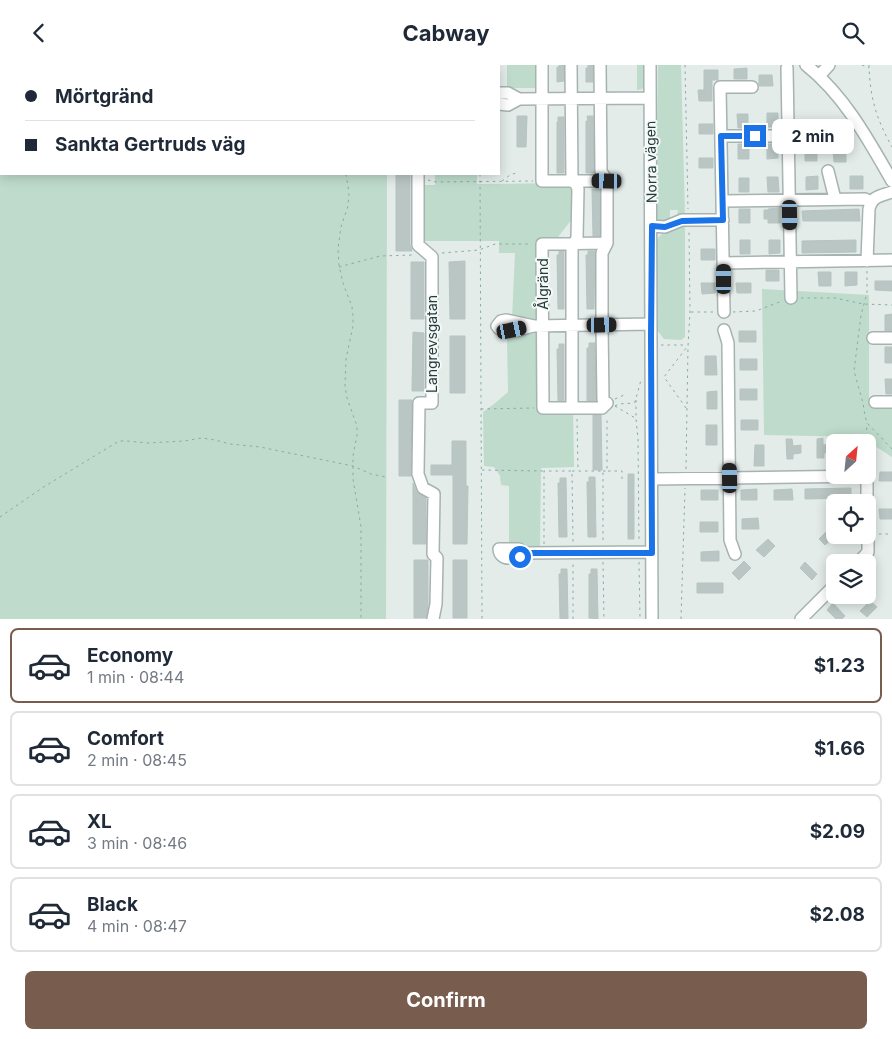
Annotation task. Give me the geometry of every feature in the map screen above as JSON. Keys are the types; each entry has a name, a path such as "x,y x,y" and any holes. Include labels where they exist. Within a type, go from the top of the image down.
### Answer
{"street":[{"path":"542,65 542,181 607,181"},
{"path":"571,65 572,181 578,189 577,238 574,244"},
{"path":"543,408 602,408 607,403 602,400 602,253 607,243 607,181 601,171 600,65"},
{"name":"Norra vägen","path":"650,65 652,619"},
{"path":"806,65 819,76 853,117 892,181"},
{"path":"819,76 829,65"},
{"path":"787,68 791,299"},
{"path":"724,312 720,87 752,87"},
{"path":"500,93 508,93 519,99 650,98"},
{"path":"500,105 508,105 519,99"},
{"path":"721,136 789,136"},
{"path":"828,171 836,199"},
{"name":"Langrevsgatan","path":"418,175 418,245 432,257 432,403 419,403 418,474 423,488 434,494 433,554 437,558 436,604 433,619"},
{"path":"867,261 869,209 871,203 875,198 892,191"},
{"path":"723,201 865,199 871,203"},
{"path":"652,226 665,227 677,221 688,220 723,220"},
{"name":"Ålgränd","path":"543,408 538,325 542,244 607,243"},
{"name":"Ålgränd","path":"574,244 572,248 572,325 575,408"},
{"path":"723,263 892,260"},
{"name":"Ålgränd","path":"538,325 651,324"},
{"path":"724,330 728,343 730,539 736,554"},
{"path":"873,339 892,338"},
{"path":"875,402 892,402"},
{"path":"652,479 867,476 867,494"},
{"path":"524,553 652,553"},
{"path":"801,619 826,594"}],"path":[{"path":"681,619 690,312 685,65"},
{"path":"862,65 870,69"},
{"path":"870,65 874,107 892,147"},
{"path":"501,181 516,173"},
{"path":"346,175 349,193 348,207 341,227 339,267 354,316 344,371 347,398 357,426 352,479 361,527 361,619"},
{"path":"420,175 431,181 542,181"},
{"path":"480,175 482,619"},
{"path":"339,267 380,256 479,250 495,244 542,244"},
{"path":"866,434 867,423 854,371 861,315 867,293 867,261"},
{"path":"660,345 688,345"},
{"path":"688,345 664,377 688,410"},
{"path":"640,619 636,400 638,387 642,379"},
{"path":"636,400 635,403 618,404 615,406 636,419"},
{"path":"607,403 607,471"},
{"path":"480,409 543,408"},
{"path":"575,408 578,471"},
{"path":"867,423 892,449"},
{"path":"0,517 42,488 119,441 154,443 202,438 230,444 260,447 352,466 386,477"},
{"path":"481,470 622,471 622,479"},
{"path":"544,471 544,553"},
{"path":"572,471 573,619"},
{"path":"603,471 604,619"},
{"path":"876,534 892,534"}],"green space":[{"path":"507,65 538,65 538,88 507,88"},
{"path":"637,65 645,65 644,87 637,90"},
{"path":"658,65 681,65 685,216 677,216 678,210 670,210 670,220 656,221"},
{"path":"0,175 387,175 386,619 0,619"},
{"path":"435,175 477,175 477,184 571,183 572,219 555,241 542,241 542,319 512,319 515,253 499,253 499,241 425,241 425,185 435,185"},
{"path":"679,226 685,226 685,337 681,340 664,339 657,330 657,240 664,233"},
{"path":"762,289 869,295 869,407 892,406 892,457 876,447 876,434 826,434 826,436 764,435"},
{"path":"540,332 541,411 573,412 574,467 541,468 540,546 521,547 516,542 509,542 509,486 501,485 500,476 494,467 484,466 483,412 508,392 507,338 518,333"}],"building":[{"path":"564,65 564,81 557,82 557,67"},
{"path":"588,65 593,65 593,82 586,82 586,68 588,68"},
{"path":"747,68 747,79 734,79 734,69"},
{"path":"704,70 718,70 718,80 712,80 712,101 699,101 698,90 704,90"},
{"path":"759,75 772,75 773,86 759,86"},
{"path":"767,113 778,113 778,127 767,127"},
{"path":"737,114 748,114 748,128 738,128"},
{"path":"517,116 527,116 526,147 517,147"},
{"path":"587,116 593,116 594,173 586,173"},
{"path":"558,117 564,117 564,173 557,173"},
{"path":"699,124 713,124 713,134 699,134"},
{"path":"738,144 749,144 749,159 738,159"},
{"path":"767,144 778,144 778,158 767,159"},
{"path":"805,144 817,144 817,161 805,161"},
{"path":"833,150 846,150 846,162 834,162"},
{"path":"699,158 713,158 713,168 699,168"},
{"path":"396,175 410,175 410,245 412,251 396,251"},
{"path":"818,176 818,189 806,190 806,177"},
{"path":"850,176 863,176 863,189 850,189"},
{"path":"767,177 778,177 779,192 768,192"},
{"path":"739,178 749,178 749,192 739,192"},
{"path":"592,189 600,189 600,236 593,236"},
{"path":"780,208 780,223 768,223 768,219 764,219 764,210"},
{"path":"739,209 750,209 750,223 739,223"},
{"path":"859,209 860,221 803,221 802,211"},
{"path":"740,240 750,240 750,254 740,254"},
{"path":"769,240 780,240 780,253 769,254"},
{"path":"856,240 856,252 802,253 802,241"},
{"path":"701,249 715,249 715,260 701,260"},
{"path":"559,251 564,251 564,309 558,309 557,255 559,255"},
{"path":"588,251 595,251 594,309 587,309 586,255 588,255"},
{"path":"465,261 465,319 450,319 449,262"},
{"path":"411,262 424,262 424,319 411,319"},
{"path":"766,270 779,270 779,281 766,281"},
{"path":"818,272 831,272 831,286 819,286"},
{"path":"845,272 857,272 857,285 845,286"},
{"path":"875,281 892,281 892,291 875,290"},
{"path":"701,283 715,283 715,293 702,294"},
{"path":"736,283 751,283 751,293 737,293"},
{"path":"892,314 892,331 885,331 885,315"},
{"path":"739,331 756,331 756,342 739,342"},
{"path":"413,332 424,333 424,391 412,391"},
{"path":"450,336 465,336 465,393 450,393"},
{"path":"589,343 595,343 596,401 587,401 587,348 589,348"},
{"path":"559,344 564,344 564,401 558,401 557,349 559,349"},
{"path":"885,347 892,347 892,363 885,363"},
{"path":"705,356 716,356 717,375 705,375"},
{"path":"740,359 757,359 757,370 740,370"},
{"path":"885,379 892,379 892,394 886,394"},
{"path":"740,389 757,389 757,400 740,400"},
{"path":"717,391 717,409 707,409 707,392"},
{"path":"399,400 412,400 411,476 399,476"},
{"path":"593,415 601,415 602,470 593,470"},
{"path":"741,420 758,420 758,430 741,430"},
{"path":"706,425 717,425 717,445 706,445"},
{"path":"823,438 823,445 826,445 824,458 817,458 817,439"},
{"path":"786,439 792,439 793,446 801,445 801,453 793,454 793,459 787,459"},
{"path":"452,441 466,441 466,486 468,486 467,544 453,544 453,475 431,475 431,465 452,465"},
{"path":"755,445 764,445 764,466 754,466"},
{"path":"880,472 892,472 892,481 879,481"},
{"path":"628,474 634,474 634,539 628,539"},
{"path":"589,477 595,477 596,537 588,537 587,482 589,482"},
{"path":"560,478 566,478 567,537 559,537 558,483 560,483"},
{"path":"413,483 416,491 426,498 426,544 413,544"},
{"path":"851,488 851,494 826,494 826,499 805,499 805,489"},
{"path":"757,489 757,500 741,500 741,490"},
{"path":"792,489 793,500 774,500 774,490"},
{"path":"701,490 718,490 718,500 701,500"},
{"path":"879,509 892,509 892,519 880,519"},
{"path":"758,518 759,529 742,529 742,519"},
{"path":"700,522 718,522 718,532 700,532"},
{"path":"826,532 826,544 825,545 819,539"},
{"path":"768,539 775,546 764,557 756,550"},
{"path":"719,551 719,561 701,561 701,552"},
{"path":"414,560 428,560 428,605 426,618 414,618"},
{"path":"453,560 467,560 467,618 453,618"},
{"path":"744,561 751,568 739,580 732,573"},
{"path":"805,562 817,574 812,580 800,568"},
{"path":"561,569 567,569 568,619 560,619 559,574 561,574"},
{"path":"591,569 597,569 598,619 589,618 589,574 591,574"},
{"path":"697,583 723,583 723,593 697,593"},
{"path":"834,604 845,616 842,619 836,619 827,610"},
{"path":"867,604 874,604 877,607 867,617 860,611"}],"route":[{"path":"520,557 524,553 652,553 652,226 665,227 677,221 723,220 721,136 755,136"}]}
